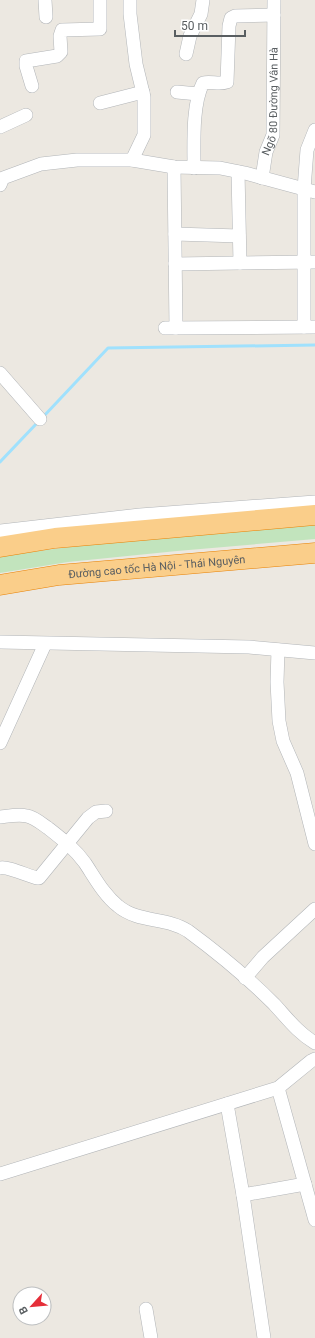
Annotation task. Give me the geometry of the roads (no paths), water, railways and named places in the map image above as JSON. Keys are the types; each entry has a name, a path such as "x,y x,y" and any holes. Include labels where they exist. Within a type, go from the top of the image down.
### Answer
{"highway":[{"path":"0,547 56,538 315,515"},
{"name":"Đường cao tốc Hà Nội - Thái Nguyên","path":"0,585 59,575 315,553"}],"street":[{"path":"45,0 46,17"},
{"path":"32,86 26,61 57,56 61,52 60,36 62,30 100,29 100,0"},
{"path":"130,0 134,49 144,98 144,135 132,160"},
{"path":"186,54 190,36 201,14 203,0"},
{"name":"Ngõ 80 Đường Vân Hà","path":"262,178 266,152 273,134 274,0"},
{"path":"194,168 194,131 198,94 203,83 228,82 229,26 231,18 235,16 274,15"},
{"path":"100,103 143,92"},
{"path":"177,92 198,94"},
{"path":"0,127 26,116"},
{"path":"174,167 175,264 170,328 309,327 309,191 307,150 315,130"},
{"path":"1,178 41,164 76,160 132,160 174,167 220,168 309,191"},
{"path":"238,172 240,263"},
{"path":"175,234 239,236"},
{"path":"175,264 309,262"},
{"path":"0,373 40,419"},
{"path":"0,531 140,515 315,502"},
{"path":"0,642 249,648 315,652"},
{"path":"0,743 45,644"},
{"path":"278,650 277,682 280,727 283,741 297,772 315,844"},
{"path":"0,868 6,867 39,878 93,814 106,812"},
{"path":"0,817 30,816 67,843 84,863 107,897 118,907 127,913 178,925 186,930 206,944 245,978 274,1004 302,1035 315,1043"},
{"path":"245,978 263,956 315,909"},
{"path":"0,1174 278,1088 315,1059"},
{"path":"278,1088 314,1213"},
{"path":"227,1104 243,1195 264,1338"},
{"path":"243,1195 305,1184"},
{"path":"146,1309 151,1338"}],"waterway":[{"path":"43,417 108,348 315,345"},
{"path":"0,462 38,422"}]}
